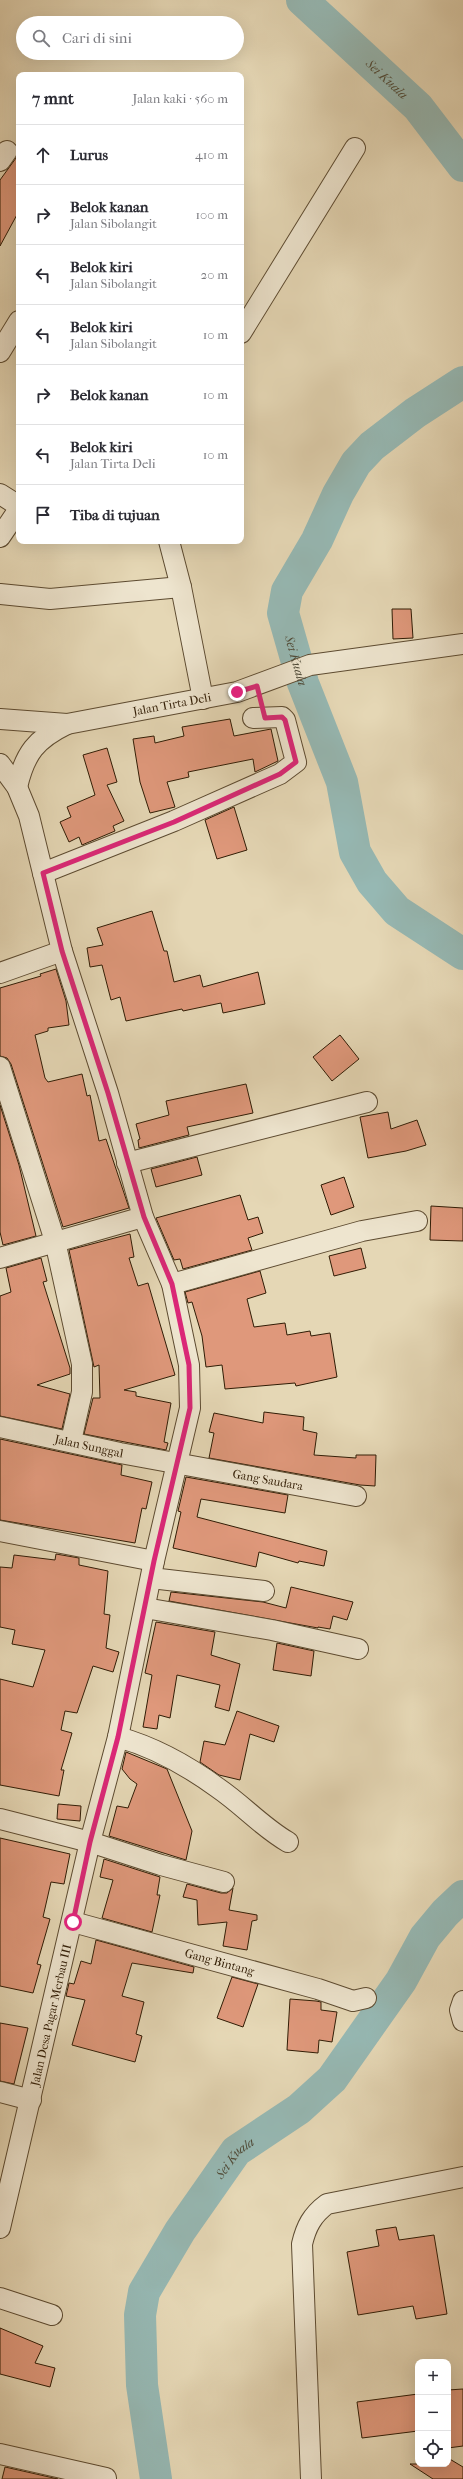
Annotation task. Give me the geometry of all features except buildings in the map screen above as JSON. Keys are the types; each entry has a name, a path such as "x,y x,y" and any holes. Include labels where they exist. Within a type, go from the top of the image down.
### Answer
{"street":[{"path":"244,328 355,148"},
{"path":"0,352 16,326"},
{"path":"0,494 16,504"},
{"path":"0,537 16,513"},
{"path":"170,544 181,587 203,699"},
{"path":"0,594 50,599 181,587"},
{"name":"Jalan Tirta Deli","path":"0,719 67,724 203,699 260,685 310,665 463,644"},
{"path":"43,873 174,822 280,774 293,766 296,762 285,720 282,717 259,718 260,685"},
{"name":"Jalan Tirta Deli","path":"17,787 22,766 32,748 48,733 67,724"},
{"name":"Jalan Desa Pagar Merbau III","path":"0,764 17,787 28,816 62,951 144,1217 172,1284 189,1365 190,1408 179,1463 153,1569 118,1737 90,1842 73,1922 0,2228"},
{"path":"0,972 62,951"},
{"path":"0,1067 56,1241 82,1364 82,1392 71,1441"},
{"path":"127,1162 367,1102"},
{"path":"0,1258 144,1217"},
{"path":"172,1284 331,1239 416,1221"},
{"name":"Jalan Sunggal","path":"0,1427 179,1463"},
{"name":"Gang Saudara","path":"179,1463 356,1496"},
{"path":"0,1531 153,1569 264,1592"},
{"path":"145,1608 272,1630 358,1650"},
{"path":"118,1737 155,1750 219,1788 246,1812 288,1842"},
{"path":"0,1819 90,1842 161,1865 224,1882"},
{"name":"Gang Bintang","path":"73,1922 318,1989 353,2001 366,1998"},
{"path":"463,2001 460,2010 463,2021"},
{"path":"0,2092 31,2100"},
{"path":"311,2479 302,2244 306,2228 316,2212 327,2204 463,2177"},
{"path":"0,2298 52,2315"},
{"path":"0,2454 106,2478"}],"waterway":[{"name":"Sei Kuala","path":"302,0 418,107 463,166"},
{"name":"Sei Kuala","path":"463,382 415,413 372,446 356,463 338,494 317,540 287,591 283,613 303,683 342,782 355,852 372,882 397,911 463,954"},
{"name":"Sei Kuala","path":"156,2479 142,2385 140,2315 144,2292 180,2231 236,2151 299,2109 332,2079 401,1981 425,1937 445,1913 463,1896"}],"route":[{"path":"73,1922 90,1842 118,1737 154,1561 179,1463 190,1408 189,1365 172,1284 144,1217 127,1164 108,1093 62,951 43,873 174,822 280,774 293,766 296,762 285,720 282,717 265,718 257,686 237,692"}]}
